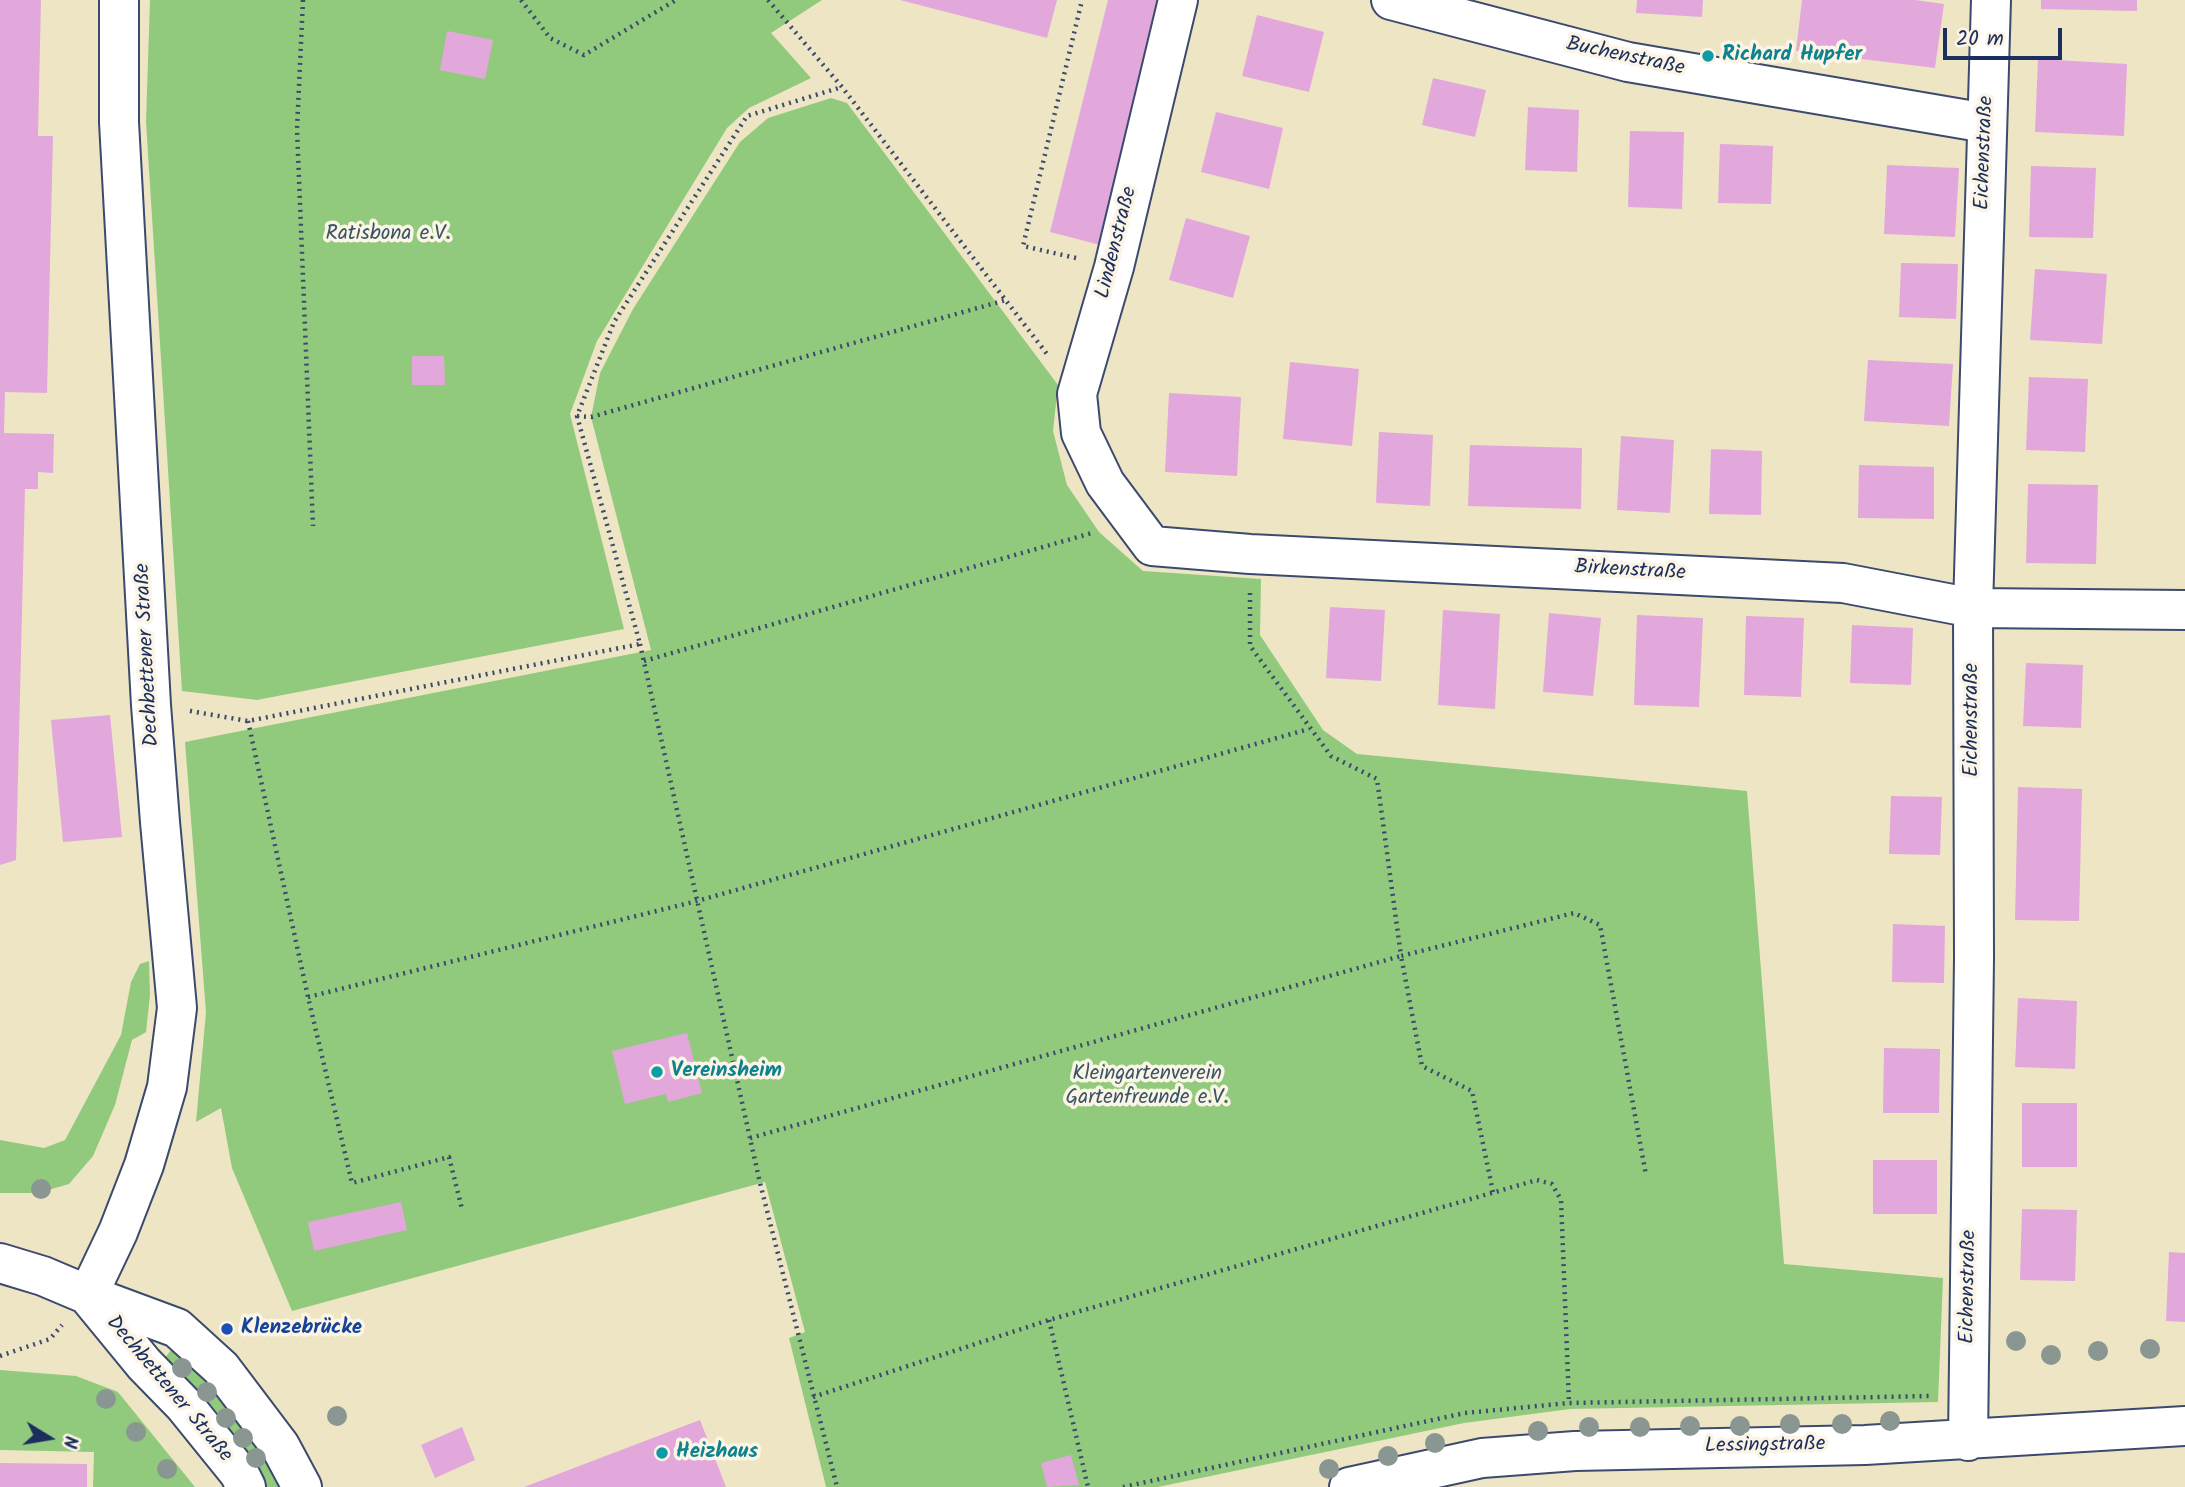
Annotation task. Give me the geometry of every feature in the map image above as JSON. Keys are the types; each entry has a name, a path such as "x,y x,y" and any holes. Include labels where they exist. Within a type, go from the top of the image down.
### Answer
{"street":[{"name":"Dechbettener Straße","path":"88,1295 118,1232 144,1164 167,1087 177,1008 152,705 119,122 119,0"},
{"name":"Lindenstraße","path":"1105,483 1081,433 1077,394 1114,267 1178,0"},
{"name":"Buchenstraße","path":"1391,0 1628,62 1986,123"},
{"name":"Eichenstraße","path":"1968,1441 1974,958 1973,608 1991,0"},
{"name":"Birkenstraße","path":"1105,483 1152,546 1250,554 1843,583 1973,608 2185,610"},
{"path":"0,1263 43,1276 88,1295"},
{"name":"Dechbettener Straße","path":"88,1295 145,1364 184,1405 239,1473 246,1487"},
{"name":"Dechbettener Straße","path":"88,1295 177,1328 220,1368 280,1446 302,1487"},
{"name":"Lessingstraße","path":"1349,1487 1436,1477 1482,1458 1575,1451 1865,1446 2185,1426"}],"path":[{"path":"303,0 297,129 313,526"},
{"path":"521,0 550,38 584,55 676,0"},
{"path":"768,0 842,87 1077,394"},
{"path":"1082,0 1023,246 1114,267"},
{"path":"837,1487 750,1138 640,644 577,416 614,322 747,116 842,87"},
{"path":"577,416 591,417 1006,300"},
{"path":"644,661 1085,535 1134,525"},
{"path":"1250,554 1250,646 1331,756 1377,779 1401,956 1422,1066 1472,1091 1493,1192"},
{"path":"152,705 248,721 640,644"},
{"path":"248,721 352,1183 449,1157 462,1209"},
{"path":"308,997 697,901 1309,729"},
{"path":"750,1138 1401,956 1574,913 1600,925 1646,1175"},
{"path":"813,1397 1049,1320 1537,1180 1552,1184 1562,1200 1569,1403"},
{"path":"0,1356 50,1339 88,1295"},
{"path":"1049,1320 1088,1487"}],"green space":[{"name":"Ratisbona e.V.","path":"150,0 822,0 771,33 811,78 749,108 727,128 597,341 570,414 624,629 257,700 182,691 146,122"},
{"name":"Kleingartenverein Gartenfreunde e.V.","path":"831,98 847,103 1058,385 1053,431 1067,485 1099,532 1143,571 1261,579 1260,635 1323,730 1357,754 1747,791 1784,1264 1943,1278 1938,1402 1570,1409 1464,1423 1158,1487 826,1487 789,1338 805,1332 765,1182 292,1311 232,1168 221,1108 196,1122 206,1012 185,742 651,650 591,417 600,373 633,309 740,142 768,118"},
{"path":"149,961 150,995 146,1032 132,1040 115,1105 93,1156 69,1184 38,1193 0,1193 0,1140 44,1148 65,1140 121,1035 131,982 140,964"},
{"path":"175,1345 217,1392 246,1430 281,1487 267,1487 217,1412 192,1384 164,1359"},
{"path":"0,1370 76,1376 118,1392 195,1487 93,1487 94,1452 0,1450"}],"building":[{"path":"0,0 41,0 38,136 53,136 47,393 5,392 4,433 54,434 53,473 38,472 38,489 25,489 16,860 0,865"},
{"path":"900,0 1057,0 1047,38"},
{"path":"1108,0 1165,0 1104,246 1050,232"},
{"path":"1637,0 1703,0 1702,17 1636,13"},
{"path":"1802,0 1915,0 1944,4 1935,68 1796,51"},
{"path":"2041,0 2137,0 2137,11 2041,9"},
{"path":"1257,15 1324,32 1309,92 1242,76"},
{"path":"447,31 493,40 485,79 440,70"},
{"path":"2038,59 2127,64 2124,136 2035,132"},
{"path":"1433,78 1486,90 1475,137 1422,125"},
{"path":"1528,107 1579,110 1577,172 1525,170"},
{"path":"1216,112 1283,128 1269,189 1201,172"},
{"path":"1630,131 1684,132 1682,209 1628,207"},
{"path":"1720,144 1773,146 1771,204 1718,203"},
{"path":"1887,165 1959,168 1955,237 1884,234"},
{"path":"2031,166 2096,168 2093,238 2029,237"},
{"path":"1186,218 1250,236 1233,298 1169,280"},
{"path":"1901,263 1958,264 1956,319 1899,317"},
{"path":"2035,269 2107,274 2102,344 2030,340"},
{"path":"412,356 444,356 445,385 412,385"},
{"path":"1868,360 1953,364 1949,426 1864,421"},
{"path":"1290,362 1359,369 1352,446 1283,439"},
{"path":"2029,377 2088,379 2085,452 2026,450"},
{"path":"1169,393 1241,397 1237,476 1165,472"},
{"path":"1379,432 1433,435 1430,506 1376,503"},
{"path":"1621,436 1674,440 1670,513 1617,510"},
{"path":"1470,445 1582,448 1581,509 1468,506"},
{"path":"1711,449 1762,451 1761,515 1709,514"},
{"path":"1859,465 1934,467 1934,519 1858,518"},
{"path":"2028,484 2098,485 2096,564 2026,563"},
{"path":"1330,607 1385,610 1381,681 1326,678"},
{"path":"1443,610 1500,614 1495,709 1438,705"},
{"path":"1549,613 1601,618 1593,696 1543,692"},
{"path":"1637,615 1703,618 1699,707 1634,705"},
{"path":"1746,616 1804,618 1801,697 1744,695"},
{"path":"1852,625 1913,628 1911,685 1850,683"},
{"path":"2026,663 2083,665 2081,728 2023,726"},
{"path":"110,715 122,837 63,842 51,720"},
{"path":"2018,787 2082,789 2079,921 2015,920"},
{"path":"1891,796 1942,797 1940,855 1889,854"},
{"path":"1893,924 1945,926 1944,983 1892,982"},
{"path":"2018,998 2077,1001 2075,1069 2015,1067"},
{"name":"Vereinsheim","path":"687,1033 702,1093 668,1102 666,1094 625,1104 612,1051"},
{"path":"1884,1048 1940,1049 1939,1113 1883,1113"},
{"path":"2022,1103 2077,1103 2077,1167 2022,1167"},
{"path":"1873,1160 1937,1160 1937,1214 1873,1214"},
{"path":"401,1202 407,1230 314,1251 308,1222"},
{"path":"2022,1209 2077,1210 2075,1281 2020,1280"},
{"path":"2169,1252 2185,1253 2185,1322 2166,1321"},
{"name":"Heizhaus","path":"700,1420 726,1487 524,1487"},
{"path":"462,1427 475,1460 435,1478 421,1445"},
{"path":"1071,1455 1079,1485 1047,1487 1041,1463"},
{"path":"0,1463 87,1464 87,1487 0,1487"}],"place":[{"name":"Richard Hupfer","path":"1708,56"},
{"name":"Vereinsheim","path":"657,1072"},
{"name":"Klenzebrücke","path":"227,1329"},
{"name":"Heizhaus","path":"662,1453"}]}
